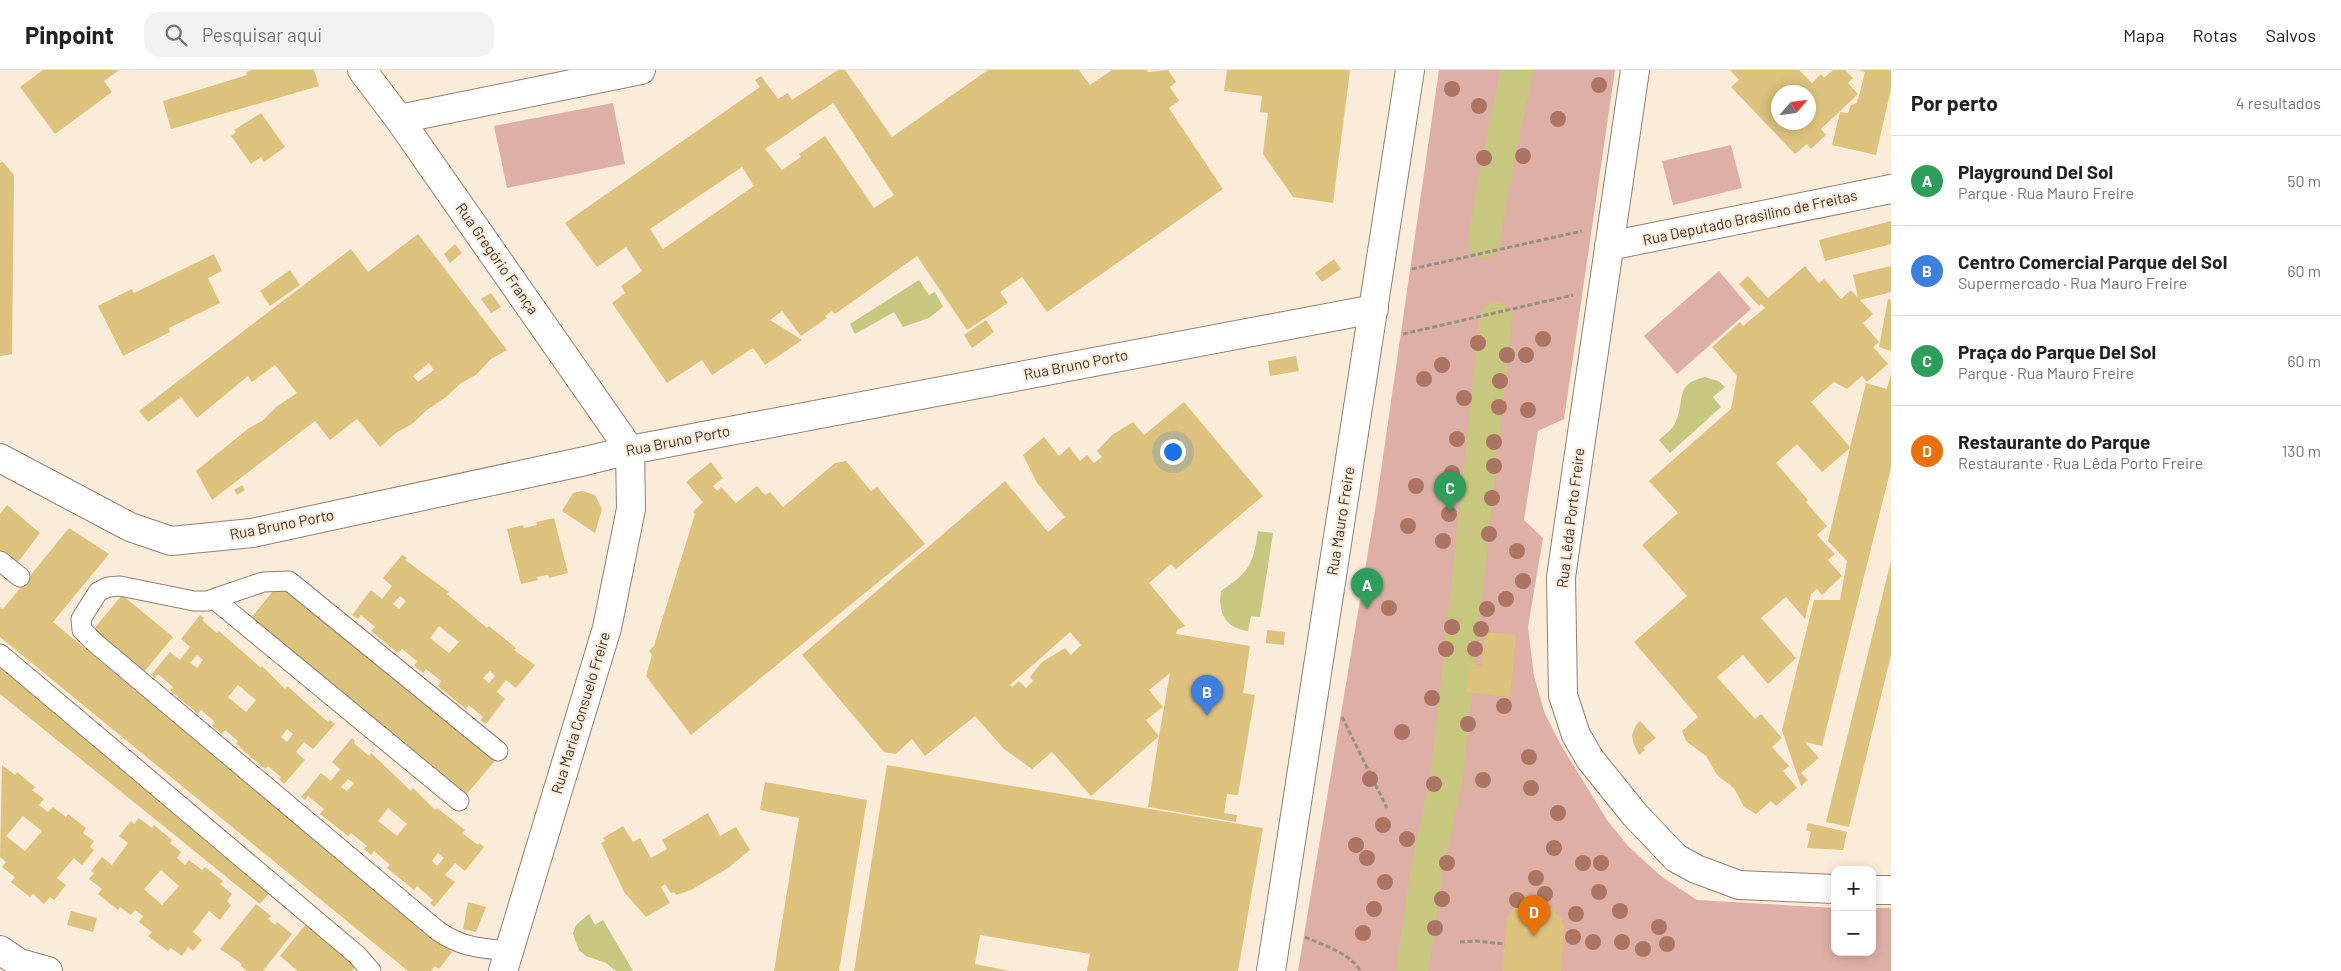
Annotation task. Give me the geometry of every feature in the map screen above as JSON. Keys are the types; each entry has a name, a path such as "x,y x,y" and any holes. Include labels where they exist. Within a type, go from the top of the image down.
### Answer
{"street":[{"name":"Rua Gregório França","path":"362,70 630,450"},
{"path":"399,120 641,70"},
{"name":"Rua Mauro Freire","path":"1271,971 1410,70"},
{"name":"Rua Lêda Porto Freire","path":"1635,70 1561,577 1563,695 1576,735 1590,759 1635,815 1676,858 1696,870 1739,885 1831,889"},
{"name":"Rua Deputado Brasilino de Freitas","path":"1609,246 1891,189"},
{"name":"Rua Bruno Porto","path":"0,458 130,528 172,541 252,533 585,462 630,450 1374,308"},
{"name":"Rua Maria Consuelo Freire","path":"506,961 607,628 631,509 630,450"},
{"path":"1876,890 1891,890"},
{"path":"0,950 19,962 48,971"}],"lane":[{"path":"0,561 20,577"},
{"path":"498,752 289,581 263,582 214,599 194,601 120,586 108,587 98,592 82,619 82,630 438,931 454,942 506,961"},
{"path":"214,599 459,801"},
{"path":"0,654 357,955 372,971"}],"path":[{"path":"1412,269 1583,231"},
{"path":"1403,334 1574,294"},
{"path":"1341,717 1387,808"},
{"path":"1304,936 1345,954 1356,963 1361,971"},
{"path":"1460,942 1476,941 1505,944"}],"shaded area":[{"path":"1439,70 1615,70 1564,419 1538,431 1524,520 1543,538 1528,627 1534,676 1545,714 1561,745 1607,820 1628,846 1662,877 1697,900 1831,908 1831,956 1876,956 1876,908 1891,908 1891,971 1298,971 1377,498"},
{"path":"613,103 625,164 507,188 494,126"},
{"path":"1731,145 1742,188 1673,205 1662,161"},
{"path":"1719,271 1751,309 1677,374 1644,336"},
{"path":"919,280 929,295 935,292 943,307 929,318 903,327 894,312 855,334 850,324"},
{"path":"1705,377 1718,381 1725,387 1713,397 1721,407 1670,453 1659,440 1675,423 1684,389 1695,380"},
{"path":"1258,531 1273,533 1260,617 1251,616 1248,631 1234,627 1229,623 1222,613 1220,599 1221,591 1244,573 1248,567 1254,552"},
{"path":"589,914 595,925 603,920 633,971 616,971 606,963 586,956 579,950 573,934 576,925"}],"building":[{"path":"43,70 119,70 104,81 112,92 55,134 20,87"},
{"path":"251,70 314,70 319,86 171,129 163,101 247,75 246,72"},
{"path":"838,70 845,70 892,137 988,70 1079,70 1090,85 1112,70 1146,70 1148,72 1168,70 1176,82 1170,87 1179,101 1169,108 1223,189 1047,312 1022,277 1000,292 1008,303 967,330 917,256 835,314 832,311 825,316 827,318 801,336 782,311 770,320 802,340 765,365 753,348 712,375 702,360 667,383 612,303 625,293 621,286 642,271 626,247 597,267 565,223 760,87 755,80 761,76 778,99 788,93 792,100","holes":["833,103 894,195 874,208 825,136 799,154 801,157 782,170 765,149","742,167 754,186 663,249 650,229"]},
{"path":"1227,70 1350,70 1333,203 1293,197 1263,154 1268,113 1260,112 1262,96 1224,91"},
{"path":"1730,70 1799,70 1812,83 1821,74 1824,78 1833,70 1845,70 1853,78 1848,83 1858,94 1821,129 1826,135 1811,149 1807,144 1795,154 1772,130 1816,130 1816,85 1771,85 1771,129 1731,87 1739,80"},
{"path":"1859,70 1891,70 1891,89 1876,155 1832,145 1840,112 1848,113 1851,105 1857,103 1865,72"},
{"path":"261,113 285,147 264,162 261,157 251,164 231,136 236,132 234,130"},
{"path":"3,162 14,175 12,354 0,356 0,163"},
{"path":"1891,221 1891,244 1825,261 1819,240"},
{"path":"418,234 507,350 491,359 477,374 460,384 412,424 397,432 380,447 357,419 330,440 315,421 212,500 196,471 249,428 262,421 276,407 297,393 275,365 252,382 248,376 197,418 181,397 148,422 139,411 351,249 368,272","holes":["429,363 434,370 418,382 413,376"]},
{"path":"455,244 462,253 450,263 444,254"},
{"path":"214,254 222,271 208,278 220,303 169,328 170,332 123,356 98,306 132,289 134,293"},
{"path":"1334,259 1341,269 1322,282 1315,273"},
{"path":"1805,266 1819,283 1824,279 1841,299 1851,290 1858,298 1853,275 1891,266 1891,292 1860,300 1873,314 1863,323 1879,342 1873,347 1888,364 1867,382 1862,376 1847,389 1834,382 1811,402 1850,447 1866,383 1887,389 1891,374 1891,468 1822,746 1805,742 1819,758 1801,773 1808,780 1801,786 1782,730 1814,600 1840,600 1847,561 1828,541 1850,448 1822,472 1797,444 1776,463 1808,500 1806,502 1827,526 1817,535 1835,554 1828,560 1842,576 1822,595 1817,589 1811,594 1805,619 1786,597 1761,618 1796,658 1768,684 1743,655 1717,677 1755,719 1761,714 1782,738 1772,747 1789,766 1783,771 1797,788 1776,806 1771,801 1756,814 1744,807 1734,788 1717,775 1706,756 1686,741 1682,731 1698,717 1634,642 1687,596 1642,545 1678,513 1649,481 1731,409 1737,376 1712,347 1740,322 1743,326 1765,308 1761,304 1759,306 1739,284 1748,276 1768,298"},
{"path":"290,270 300,285 270,306 260,291"},
{"path":"491,293 501,307 491,313 481,299"},
{"path":"1888,299 1891,300 1891,351 1879,347"},
{"path":"986,320 994,332 972,348 964,335"},
{"path":"1296,356 1299,371 1270,376 1268,361"},
{"path":"1184,402 1263,496 1176,569 1171,564 1149,583 1185,626 1177,630 1176,634 1250,646 1243,693 1255,695 1238,795 1227,794 1224,813 1237,815 1236,822 1148,807 1159,736 1091,796 1052,752 1032,769 1004,749 975,716 925,756 912,739 896,754 884,752 802,655 1005,481 1048,532 1065,517 1037,483 1023,455 1044,437 1059,456 1069,447 1080,461 1087,455 1094,463 1102,457 1097,451 1112,435 1133,422 1144,435","holes":["1070,632 1081,645 1071,655 1065,648 1042,662 1030,677 1033,681 1026,688 1019,681 1012,687 1010,685","1170,673 1159,736 1146,720 1163,707 1149,690"]},
{"path":"846,461 871,491 877,487 925,544 691,735 646,676 652,655 649,651 654,646 695,514 693,512 703,502 686,482 711,462 723,478 713,486 717,491 721,487 736,503 757,486 765,495 770,492 783,507 835,463"},
{"path":"242,485 245,490 237,495 234,490"},
{"path":"582,491 595,495 602,509 595,533 562,511 573,493"},
{"path":"7,505 40,533 15,566 0,553 0,514"},
{"path":"554,518 568,573 549,578 548,575 537,577 538,580 521,584 507,529 523,525 524,528 537,525 536,522"},
{"path":"69,528 109,554 53,622 452,952 439,969 435,966 431,971 408,971 0,637 0,607 3,609"},
{"path":"402,555 407,558 405,560 449,592 447,594 487,628 489,626 516,648 514,650 535,665 516,688 506,680 497,692 505,699 486,724 480,720 483,717 469,705 466,709 438,686 441,681 426,669 423,673 414,666 417,661 402,649 398,653 371,631 375,627 361,615 358,619 352,615 371,590 382,599 392,586 383,578","holes":["400,596 406,601 399,609 393,604","439,626 459,642 449,653 430,638","490,671 495,676 489,683 483,678"]},
{"path":"1891,561 1891,655 1849,827 1826,822"},
{"path":"279,584 495,761 465,796 250,619"},
{"path":"122,595 173,637 144,672 93,630"},
{"path":"200,615 204,618 202,620 217,633 219,631 261,668 262,666 285,689 287,686 328,722 330,720 335,724 313,749 304,742 296,752 305,760 284,784 279,779 281,777 268,766 265,769 236,744 238,741 225,730 222,734 212,726 215,722 201,710 198,714 170,690 173,687 158,674 155,678 151,675 170,652 180,660 190,647 181,639","holes":["197,655 203,660 197,668 190,663","238,685 256,700 246,712 228,697","287,729 293,734 287,742 281,737"]},
{"path":"1267,630 1285,632 1284,645 1266,643"},
{"path":"1485,632 1516,635 1510,697 1466,692 1469,664 1481,666"},
{"path":"0,668 273,889 260,904 0,694"},
{"path":"1640,721 1656,738 1643,748 1645,750 1639,755 1632,735"},
{"path":"352,738 355,741 354,743 369,756 371,753 411,791 413,788 435,810 437,808 465,830 462,833 478,845 479,843 484,847 465,871 455,863 445,875 455,882 434,907 430,903 433,900 417,886 414,890 387,868 390,865 374,851 371,855 364,849 367,846 351,833 348,836 320,814 324,809 308,796 305,800 301,797 321,773 331,781 340,769 332,762","holes":["348,779 354,783 347,791 341,787","388,808 407,824 397,836 378,821","438,853 444,858 437,866 432,861"]},
{"path":"2,765 15,775 17,772 35,787 32,790 44,799 39,805 48,812 53,807 66,817 68,814 86,828 83,833 94,841 90,847 94,850 82,865 74,858 57,878 66,885 54,900 50,897 44,904 33,894 30,897 11,882 15,877 2,867 6,862 0,857","holes":["23,816 42,831 25,851 6,836"]},
{"path":"887,765 1263,828 1238,971 1087,971 1090,954 980,935 975,964 1010,971 854,971"},
{"path":"765,782 867,800 839,971 774,971 799,818 760,810"},
{"path":"708,813 720,836 736,827 750,850 728,868 691,890 676,895 674,892 671,893 665,884 661,887 670,903 646,917 624,892 601,843 605,841 603,838 623,826 633,842 640,838 651,858 667,849 662,840"},
{"path":"139,818 152,828 154,825 172,840 170,843 181,852 177,858 185,865 189,860 202,870 205,867 223,881 220,884 232,894 227,901 231,905 220,920 209,911 193,932 202,940 193,951 188,947 182,956 171,948 168,951 148,936 152,932 139,922 143,916 135,910 131,915 120,907 118,910 98,894 102,889 89,879 94,873 91,871 102,857 112,865 128,843 119,836 131,821 134,824","holes":["161,870 179,886 162,905 144,889"]},
{"path":"1808,823 1847,832 1843,850 1807,848 1811,832 1806,830"},
{"path":"1529,901 1548,904 1561,918 1564,928 1561,971 1502,971 1507,918 1512,910"},
{"path":"468,902 486,907 476,932 463,929"},
{"path":"256,904 271,916 268,919 275,925 277,922 292,934 263,971 247,971 241,966 242,964 220,949"},
{"path":"71,911 97,918 93,932 67,925"},
{"path":"307,923 358,964 352,971 298,971 280,956"}],"waterway":[{"path":"1484,242 1517,70"},
{"path":"1412,971 1427,869 1447,775 1496,318"}],"place":[{"name":"Praça do Parque Del Sol","path":"1450,512"},
{"name":"Playground Del Sol","path":"1367,609"},
{"name":"Centro Comercial Parque del Sol","path":"1207,716"},
{"name":"Restaurante do Parque","path":"1534,936"}]}
